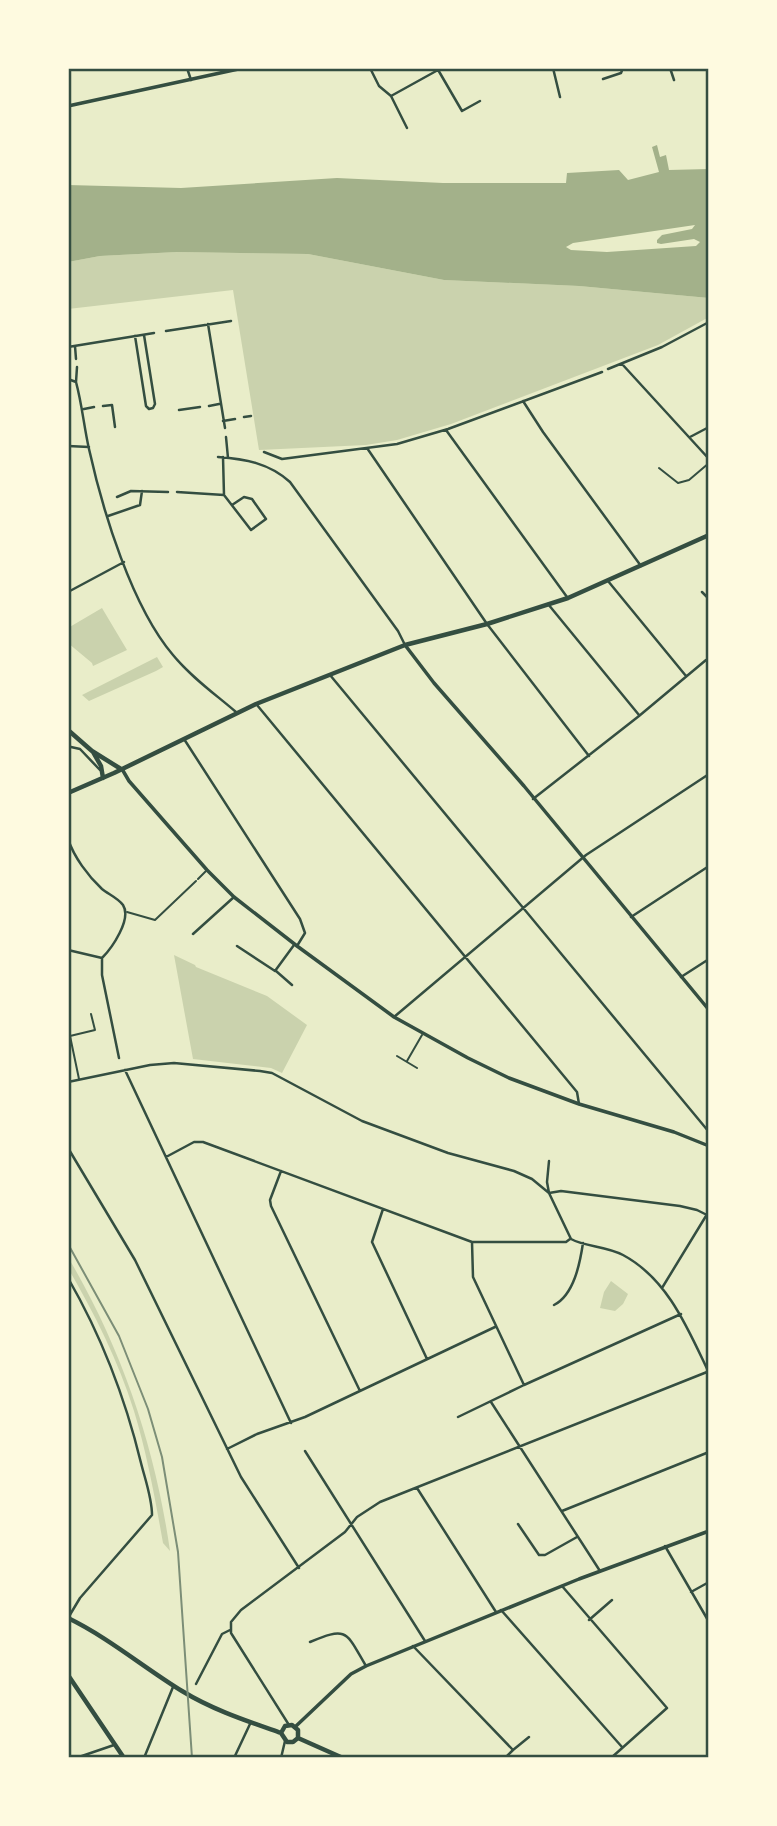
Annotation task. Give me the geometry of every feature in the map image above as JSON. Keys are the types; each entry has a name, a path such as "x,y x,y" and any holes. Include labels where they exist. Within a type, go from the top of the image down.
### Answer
{"main road":[{"path":"68,793 236,712 405,645 487,624 568,598 709,535"},
{"path":"68,730 92,751 122,769"},
{"path":"92,751 103,770 103,778"},
{"path":"68,1618 105,1638 173,1685 250,1724 281,1733 285,1741 293,1742 298,1738"},
{"path":"68,1675 124,1758"},
{"path":"281,1733 289,1725 295,1727 298,1738"},
{"path":"298,1738 342,1758"}],"street":[{"path":"187,68 191,80"},
{"path":"68,106 243,68"},
{"path":"370,68 379,86 391,96 407,128"},
{"path":"553,68 560,97"},
{"path":"603,79 621,73 623,68"},
{"path":"670,68 674,80"},
{"path":"391,96 438,69 462,111 481,102"},
{"path":"166,331 231,321"},
{"path":"608,369 663,347 709,322"},
{"path":"208,324 225,428"},
{"path":"68,346 154,333"},
{"path":"135,336 146,406 153,408 155,404 144,335"},
{"path":"75,346 76,359"},
{"path":"622,364 709,461"},
{"path":"78,367 76,382 84,409 89,447 108,516 148,619 172,654 236,712"},
{"path":"264,452 282,458 397,444 446,430 601,372"},
{"path":"68,379 76,382"},
{"path":"523,401 641,566"},
{"path":"209,406 221,404"},
{"path":"103,406 112,405 115,427"},
{"path":"84,409 94,407"},
{"path":"179,410 200,407"},
{"path":"244,417 251,416"},
{"path":"223,421 235,419"},
{"path":"690,438 709,427"},
{"path":"446,430 568,598"},
{"path":"226,437 228,458"},
{"path":"68,446 89,447"},
{"path":"367,448 487,624 589,755"},
{"path":"218,457 263,464 290,482 434,683 709,1010"},
{"path":"223,457 224,495 251,530 266,520 252,499 244,496 232,505"},
{"path":"117,497 131,491 168,492"},
{"path":"108,516 140,505 142,491"},
{"path":"177,492 224,495"},
{"path":"68,592 124,562"},
{"path":"608,581 686,676"},
{"path":"702,592 709,599"},
{"path":"548,604 639,716"},
{"path":"533,799 706,660"},
{"path":"330,676 709,1132"},
{"path":"256,704 577,1092 579,1104"},
{"path":"184,739 300,919 305,933 275,971"},
{"path":"70,748 83,743"},
{"path":"70,748 78,748 97,768 103,770"},
{"path":"122,769 129,781 234,898 394,1017 509,1079 579,1104 674,1132 709,1146"},
{"path":"394,1017 582,858 709,774"},
{"path":"68,839 87,872 100,888 121,902 126,912 110,949 102,958 102,975 119,1058"},
{"path":"631,917 709,866"},
{"path":"194,934 234,898"},
{"path":"237,946 292,985"},
{"path":"68,950 102,958"},
{"path":"681,977 709,959"},
{"path":"68,1082 174,1063 272,1073 362,1121 448,1153 514,1171 532,1179 549,1193 561,1191 680,1206 708,1214 662,1288"},
{"path":"125,1070 291,1423"},
{"path":"166,1157 194,1142 203,1142 472,1242 566,1242 571,1239"},
{"path":"68,1148 135,1260 241,1478 299,1568"},
{"path":"289,1725 244,1657 230,1630 231,1622 237,1614 380,1502 708,1372 681,1314 648,1273 623,1255 571,1239 549,1193 549,1161"},
{"path":"281,1171 270,1200 271,1206 360,1391"},
{"path":"383,1209 372,1242 427,1359"},
{"path":"472,1242 473,1277 523,1385"},
{"path":"554,1304 564,1297 576,1276 583,1243"},
{"path":"68,1278 104,1347 131,1423 152,1515 80,1598 68,1618"},
{"path":"458,1418 523,1385 681,1314"},
{"path":"227,1449 257,1434 291,1423 495,1327"},
{"path":"491,1402 600,1571"},
{"path":"305,1451 425,1641"},
{"path":"561,1511 709,1452"},
{"path":"418,1488 499,1611 622,1747"},
{"path":"518,1524 538,1555 545,1555 577,1536"},
{"path":"295,1727 351,1674 366,1666 600,1571 709,1531"},
{"path":"665,1546 709,1622"},
{"path":"691,1592 709,1581"},
{"path":"562,1586 667,1708 611,1758"},
{"path":"589,1620 612,1600"},
{"path":"196,1684 222,1634 230,1630"},
{"path":"310,1642 334,1632 342,1633 352,1641 366,1666"},
{"path":"413,1646 513,1750"},
{"path":"144,1758 173,1685"},
{"path":"234,1758 250,1724"},
{"path":"505,1758 529,1737"},
{"path":"281,1758 285,1741"},
{"path":"76,1758 114,1745"}],"lane":[{"path":"659,468 678,483 689,480 709,461"},
{"path":"126,912 155,920 207,870"},
{"path":"79,1080 69,1037 95,1030 91,1014"},
{"path":"407,1061 423,1034"},
{"path":"397,1056 417,1068"}],"shaded area":[{"path":"657,145 660,157 666,155 669,170 709,169 709,298 579,286 444,280 308,254 177,252 100,256 68,262 68,185 181,188 337,178 443,183 566,183 567,173 619,170 628,180 659,172 652,147","holes":["695,225 692,229 662,235 657,243 694,239 700,242 696,246 607,252 571,250 566,247 573,243"]},
{"path":"177,252 308,254 444,280 579,286 709,298 709,317 658,345 451,424 397,440 366,445 259,450 233,290 68,309 68,262 100,256"},
{"path":"102,608 127,650 93,666 68,643 68,628"},
{"path":"157,657 163,667 156,671 89,701 82,695"},
{"path":"174,955 196,967 267,996 307,1025 282,1073 271,1068 193,1059"},
{"path":"68,1257 105,1327 134,1399 164,1512 170,1551 163,1543 147,1460 128,1392 105,1337 68,1268"},
{"path":"611,1281 628,1294 623,1304 615,1311 600,1308 604,1292"}],"railway":[{"path":"68,1244 119,1336 148,1409 162,1457 178,1552 192,1758"}]}
